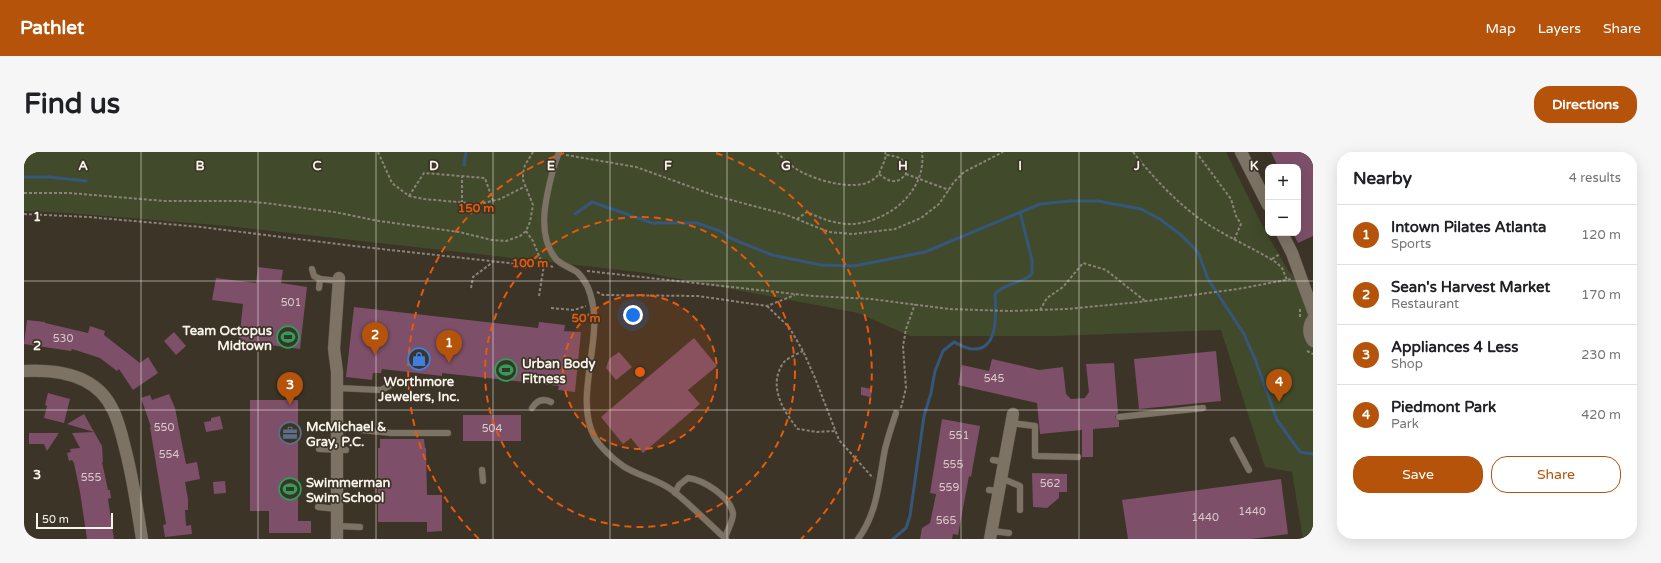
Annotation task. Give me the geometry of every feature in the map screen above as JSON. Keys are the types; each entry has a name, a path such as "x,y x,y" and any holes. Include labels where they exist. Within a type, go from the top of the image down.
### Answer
{"street":[{"path":"1241,152 1265,200"},
{"path":"1284,236 1292,252 1313,311"},
{"path":"337,539 337,509 341,450 336,360 334,349 339,280"},
{"path":"1313,319 1309,327 1309,333 1313,341"},
{"path":"24,371 68,373 95,387 106,398 118,423 128,461 142,539"},
{"path":"991,535 994,490 1001,478 999,461 1004,440 1012,418"}],"lane":[{"path":"561,153 554,166 546,203 545,233 549,248 556,259 577,272 588,284 594,307 594,327 589,377 588,418 594,436 624,466 652,478 675,493 725,538 733,516 732,506 716,491 696,479 688,478 679,485 675,493"},
{"path":"312,269 314,276 320,279 339,280"},
{"path":"319,288 320,279"},
{"path":"337,388 381,390 393,384"},
{"path":"532,408 540,400 551,402"},
{"path":"1119,417 1203,408"},
{"path":"858,539 864,532 876,504 886,447 896,413"},
{"path":"1012,418 1037,426 1035,456 1078,457"},
{"path":"362,430 448,433"},
{"path":"1233,440 1249,470"},
{"path":"319,449 341,450"},
{"path":"482,470 483,481"},
{"path":"1001,478 1020,486 1020,510"},
{"path":"318,507 337,509"},
{"path":"337,526 360,527"},
{"path":"991,535 1009,533"}],"path":[{"path":"378,152 392,183 409,196 424,200 480,204 500,200 526,186"},
{"path":"24,193 69,194 165,201 235,201 265,203 443,229 499,242 513,239 526,231 530,222 533,205 523,173 525,165 533,152"},
{"path":"777,152 783,159 798,170 833,183 852,186 872,181 879,174 886,154 900,158 906,166 906,174 901,179 892,182 888,181 879,174"},
{"path":"797,218 806,212 828,221 848,224 878,218 893,210 906,199 918,178 922,152"},
{"path":"561,153 636,167 716,196 797,218 819,228 840,234 865,234 880,232 902,226 921,218 939,204 964,172 1003,152"},
{"path":"1133,152 1177,200 1200,219 1234,240 1277,262 1282,268 1287,280"},
{"path":"1196,152 1230,199 1236,216 1241,224 1234,240"},
{"path":"409,196 424,173 485,178 493,201"},
{"path":"906,174 949,190"},
{"path":"462,177 462,203"},
{"path":"24,214 88,217 193,226 361,247 532,265 538,264 540,260"},
{"path":"526,231 533,241 540,260 544,265 551,267"},
{"path":"471,288 474,277 494,261"},
{"path":"1040,310 1047,298 1063,287 1083,262 1106,270 1146,301"},
{"path":"539,296 544,265"},
{"path":"588,271 797,294 915,304 949,309 989,310 1040,310 1146,301 1238,289 1294,279"},
{"path":"589,291 603,295 698,296 767,306 797,294"},
{"path":"551,308 574,310 585,307 591,298"},
{"path":"896,413 900,411 906,388 903,346 906,329 915,304"},
{"path":"767,306 789,327 803,351 816,378 839,440 879,485"},
{"path":"803,351 785,362 776,378 779,397 785,414 798,429 817,432 836,431"}],"green space":[{"path":"24,152 1226,152 1265,231 1265,236 1268,236 1288,270 1308,293 1313,292 1313,539 1303,539 1292,472 1265,467 1221,330 1054,336 910,336 858,313 647,273 228,226 68,213 24,211"}],"building":[{"path":"1271,152 1313,152 1313,236 1298,243 1294,236 1301,236 1301,164 1277,164"},
{"path":"258,267 283,270 281,283 307,287 300,349 239,341 243,304 212,300 216,278 256,283"},
{"path":"354,307 538,328 539,322 565,325 564,331 581,332 575,392 558,390 559,386 442,373 442,376 382,369 381,373 373,373 372,380 346,377"},
{"path":"27,320 45,322 88,333 90,326 105,331 104,335 140,363 148,357 158,373 133,390 119,369 117,371 100,358 72,349 71,351 24,344"},
{"path":"174,332 186,346 176,355 164,341"},
{"path":"694,338 717,366 688,390 700,404 643,453 631,438 623,444 601,417"},
{"path":"1216,351 1221,401 1139,409 1134,359"},
{"path":"619,352 632,367 616,380 606,368 609,359"},
{"path":"992,359 1039,370 1063,367 1066,394 1071,399 1085,398 1089,392 1086,364 1114,363 1118,413 1115,417 1119,421 1119,427 1093,429 1093,457 1082,457 1082,430 1040,434 1037,403 958,385 962,365 989,371"},
{"path":"861,387 872,389 871,397 861,395"},
{"path":"48,393 70,399 64,423 44,418"},
{"path":"169,394 175,408 186,464 197,462 200,479 185,482 188,499 188,510 185,510 186,526 191,525 192,534 165,537 163,525 166,524 151,427 141,398 150,395 152,400"},
{"path":"250,400 298,400 298,521 311,521 311,533 269,533 269,511 250,511"},
{"path":"84,414 94,432 67,424"},
{"path":"463,415 521,415 521,441 463,441"},
{"path":"220,416 223,429 206,432 204,422 211,421 211,418"},
{"path":"942,419 980,426 971,477 969,476 958,535 953,534 952,539 920,539 922,528 930,523 936,494 930,493"},
{"path":"94,432 102,446 102,462 108,490 110,490 111,498 108,499 114,539 87,539 74,463 72,460 69,461 67,453 71,452 70,449 80,448 72,433"},
{"path":"29,433 59,433 47,451 44,444 29,444"},
{"path":"380,439 424,439 426,448 427,495 442,495 442,531 427,532 427,522 378,522 378,448 380,448"},
{"path":"1032,473 1067,474 1067,492 1059,492 1059,498 1047,508 1033,507"},
{"path":"1281,479 1288,534 1251,539 1128,539 1122,500"},
{"path":"225,481 226,493 214,494 213,482"}],"waterway":[{"path":"464,165 466,152"},
{"path":"24,177 50,177 86,181"},
{"path":"575,214 592,202 652,223 697,223 720,231 730,238 772,255 821,265 854,266 925,252 1040,204 1070,201 1098,201 1141,209 1160,219 1181,235 1198,252 1208,279 1244,334 1255,359 1277,420 1300,452 1313,454"},
{"path":"893,539 906,528 910,516 924,416 931,393 935,371 943,351 954,342 970,349 981,348 987,344 994,329 996,311 995,294 1005,287 1023,280 1032,274 1032,260 1020,212"}],"place":[{"name":"Team Octopus Midtown","path":"288,337"},
{"name":"Sean's Harvest Market","path":"375,355"},
{"name":"Worthmore Jewelers, Inc.","path":"419,359"},
{"name":"Intown Pilates Atlanta","path":"449,363"},
{"name":"Urban Body Fitness","path":"506,370"},
{"name":"Piedmont Park","path":"1279,402"},
{"name":"Appliances 4 Less","path":"290,405"},
{"name":"McMichael & Gray, P.C.","path":"290,433"},
{"name":"Swimmerman Swim School","path":"290,489"}]}
